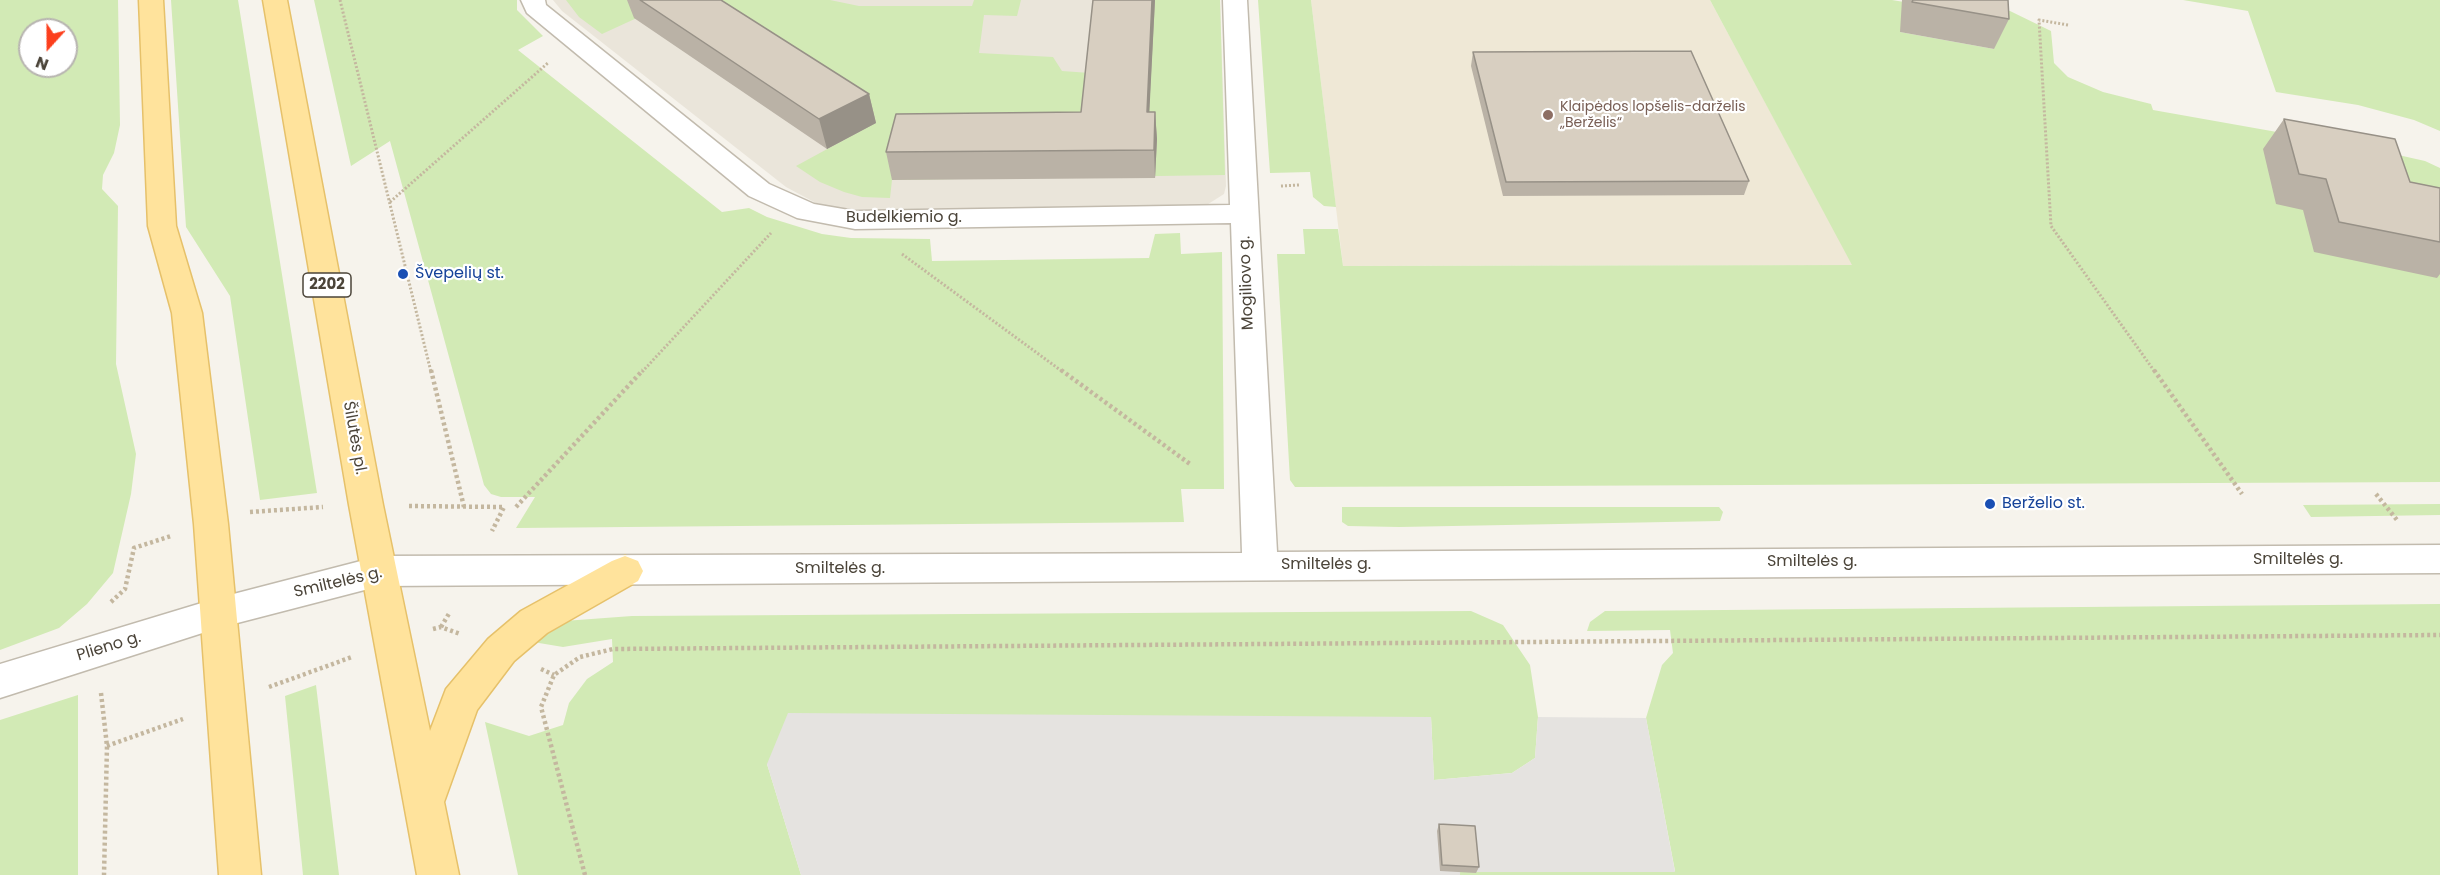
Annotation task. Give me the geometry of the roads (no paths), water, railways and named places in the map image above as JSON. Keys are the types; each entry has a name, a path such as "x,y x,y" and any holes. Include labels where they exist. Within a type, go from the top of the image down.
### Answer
{"main road":[{"path":"151,0 162,226 187,313 211,524 240,875"},
{"name":"Šilutės pl.","path":"275,0 366,505 438,875"},
{"path":"424,801 460,701 501,650 534,622 625,571"}],"street":[{"name":"Budelkiemio g.","path":"533,0 534,8 759,190 807,212 855,220 1244,213"},
{"name":"Mogiliovo g.","path":"1234,0 1260,565"},
{"name":"Smiltelės g.","path":"218,613 380,571 2440,559"},
{"name":"Plieno g.","path":"0,681 218,613"}],"place":[{"name":"Klaipėdos lopšelis-darželis „Berželis“","path":"1548,115"},
{"name":"Švepelių st.","path":"403,274"},
{"name":"Berželio st.","path":"1990,504"}]}
